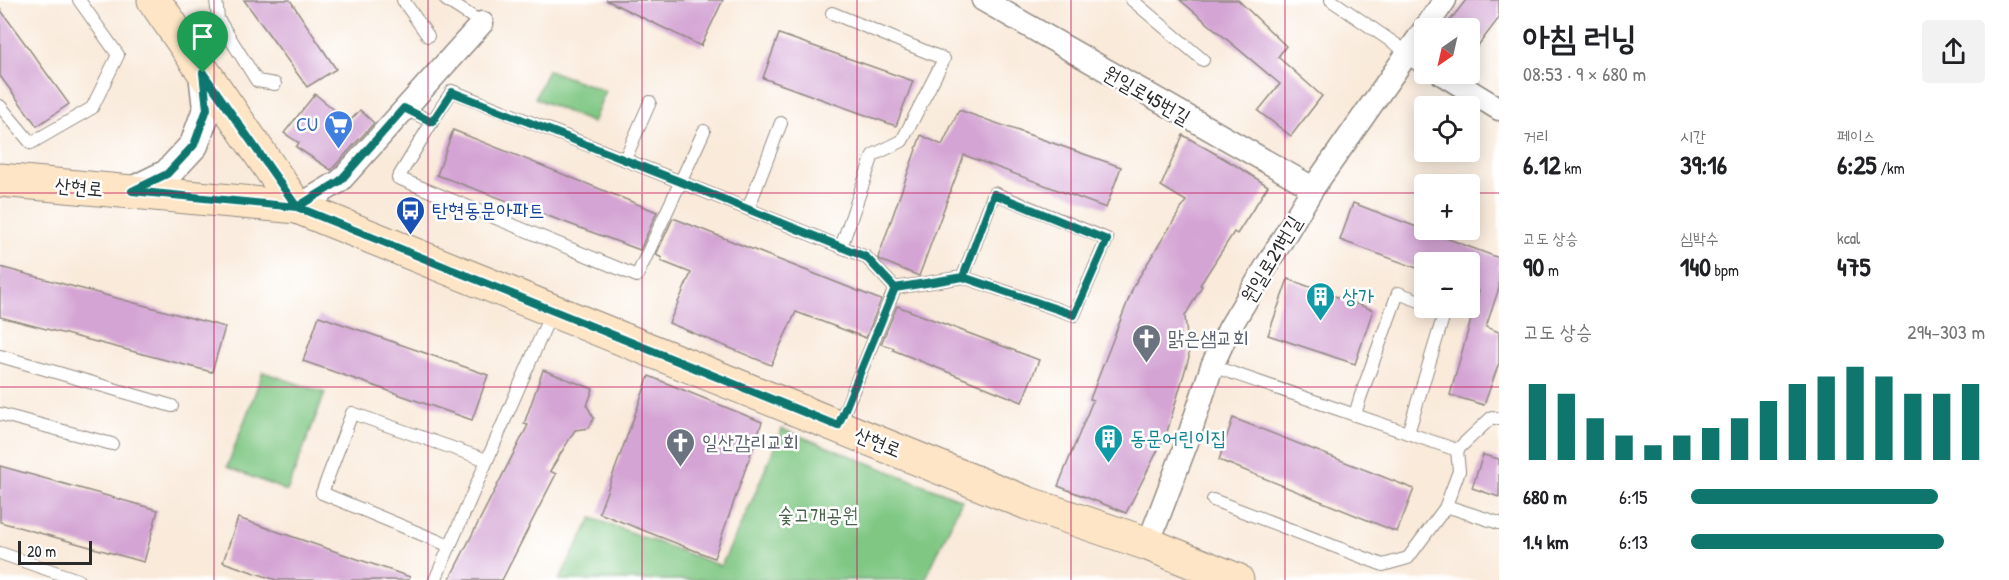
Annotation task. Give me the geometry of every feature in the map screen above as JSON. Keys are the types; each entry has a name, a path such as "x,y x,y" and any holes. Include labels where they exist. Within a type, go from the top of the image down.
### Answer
{"main road":[{"path":"154,0 297,207"},
{"name":"산현로","path":"0,180 297,207 1027,503 1148,544 1237,580"}],"street":[{"name":"원일로45번길","path":"982,0 1312,188"},
{"name":"원일로21번길","path":"1436,18 1445,0"},
{"path":"297,207 340,181 482,23"},
{"name":"원일로21번길","path":"1148,544 1187,442 1212,366 1229,329 1312,188 1414,60"},
{"path":"132,191 167,174 194,145 207,109 203,73"},
{"path":"1458,84 1499,109"}],"lane":[{"path":"0,105 31,142 92,108 118,55 79,0"},
{"path":"216,0 218,19 257,81 275,84"},
{"path":"403,0 428,36"},
{"path":"446,0 482,23"},
{"path":"1132,0 1203,60"},
{"path":"1331,0 1414,57"},
{"path":"832,13 944,58 902,141 873,155 841,247"},
{"path":"704,131 681,182 637,276 398,178 452,92 625,159 681,182 866,257 895,288"},
{"path":"625,159 650,102"},
{"path":"404,108 432,122"},
{"path":"748,209 782,123"},
{"path":"895,288 963,277 1074,315 1107,240 994,194 963,277"},
{"path":"838,426 895,288"},
{"path":"1355,415 1398,293 1414,299"},
{"path":"435,580 552,310"},
{"path":"1408,433 1443,318"},
{"path":"0,356 171,406"},
{"path":"1212,366 1457,450"},
{"path":"450,546 322,493 352,413 488,460"},
{"path":"0,414 112,444"},
{"path":"1457,450 1492,417 1499,419"},
{"path":"1213,500 1383,565 1408,558 1446,506 1459,471 1457,450"},
{"path":"1446,506 1499,523"},
{"path":"0,553 78,580"}],"green space":[{"path":"548,70 605,91 593,123 535,98"},
{"path":"263,372 325,393 287,491 227,467"},
{"name":"숯고개공원","path":"782,429 962,500 925,580 559,580 592,518 721,566"}],"building":[{"path":"244,0 290,0 336,69 307,87"},
{"path":"606,0 723,0 701,46"},
{"path":"1180,0 1238,0 1286,46 1278,57 1322,96 1291,136 1258,111 1280,84"},
{"path":"1466,0 1499,0 1499,18 1480,43 1480,18 1452,18"},
{"path":"0,9 69,104 37,126 0,76"},
{"path":"779,34 913,81 896,126 763,78"},
{"path":"315,94 349,122 360,110 374,123 331,170 296,147 299,143 284,133"},
{"path":"959,110 1121,167 1106,208 964,155 919,276 880,260 878,258 921,135 942,145"},
{"path":"453,130 657,212 640,250 437,175"},
{"path":"1183,135 1268,186 1237,234 1234,232 1200,285 1202,286 1185,316 1189,357 1167,432 1126,513 1058,486 1093,400 1090,399 1134,285 1186,201 1161,186"},
{"path":"1353,203 1414,226 1414,240 1451,240 1499,258 1499,288 1486,327 1499,332 1499,363 1484,405 1450,395 1471,318 1480,318 1480,252 1414,252 1414,267 1340,240"},
{"path":"673,218 881,300 866,338 796,312 771,365 669,323 691,273 661,261 662,258 656,255"},
{"path":"0,267 225,327 212,372 0,317"},
{"name":"상가","path":"1288,279 1373,310 1355,364 1268,335"},
{"path":"897,306 1039,360 1022,402 881,344"},
{"path":"319,316 488,375 472,420 303,361"},
{"path":"543,370 593,389 587,406 594,418 589,428 575,430 550,471 556,474 502,580 449,580 528,425 524,424"},
{"name":"일산감리교회","path":"649,376 762,422 714,558 599,513"},
{"path":"1233,418 1414,489 1397,532 1219,460"},
{"path":"1483,455 1499,459 1499,497 1472,488"},
{"path":"0,466 158,510 144,562 0,522"},
{"path":"238,518 410,577 409,580 276,580 223,562"}],"place":[{"name":"CU","path":"339,150"},
{"name":"탄현동문아파트","path":"411,236"},
{"name":"상가","path":"1321,322"},
{"name":"맑은샘교회","path":"1147,364"},
{"name":"동문어린이집","path":"1109,464"},
{"name":"일산감리교회","path":"681,468"}],"route":[{"path":"203,73 207,109 194,145 167,174 132,191 297,207 838,426 895,288 963,277 994,194 1107,240 1074,315 963,277 895,288 866,257 452,92 432,122 404,108 340,181 297,207 203,73"}]}
